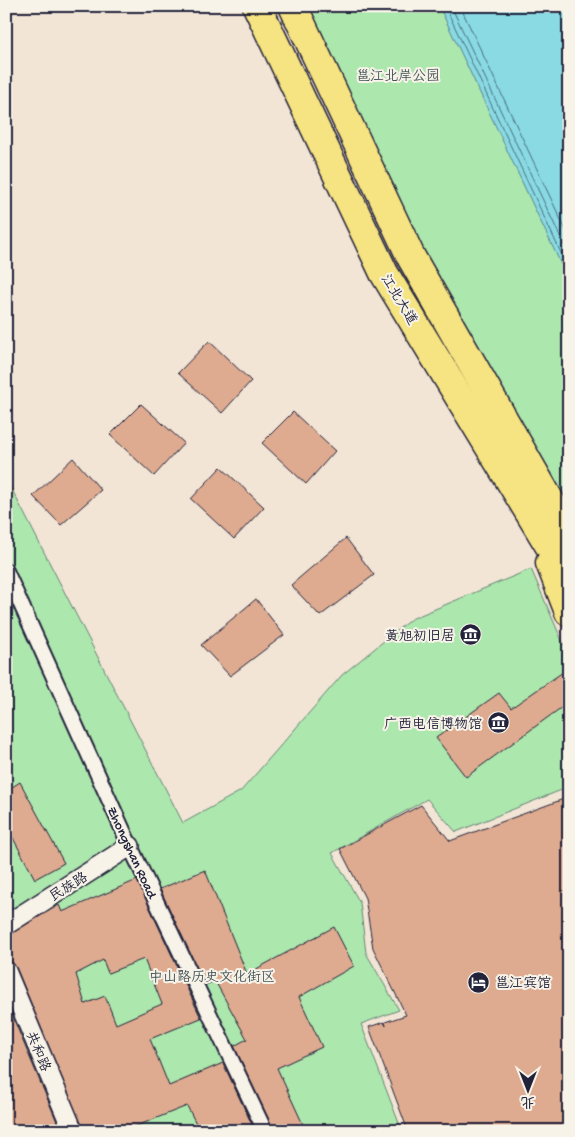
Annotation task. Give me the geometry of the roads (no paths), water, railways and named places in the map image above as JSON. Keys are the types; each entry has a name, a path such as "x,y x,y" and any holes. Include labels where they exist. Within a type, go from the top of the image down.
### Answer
{"main road":[{"name":"江北大道","path":"257,6 384,273 553,518 569,534"},
{"name":"江北大道","path":"293,6 412,257 553,518 569,578"},
{"path":"553,518 569,612"}],"street":[{"name":"Zhongshan Road","path":"6,571 130,846 265,1131"},
{"name":"民族路","path":"6,925 130,846"},
{"name":"共和路","path":"6,971 73,1131"}],"water":[{"path":"439,6 569,6 569,281"}],"place":[{"name":"黄旭初旧居","path":"471,635"},
{"name":"广西电信博物馆","path":"498,723"},
{"name":"邕江宾馆","path":"479,982"}],"park label":[{"name":"邕江北岸公园","path":"398,75"},
{"name":"中山路历史文化街区","path":"212,976"}]}
